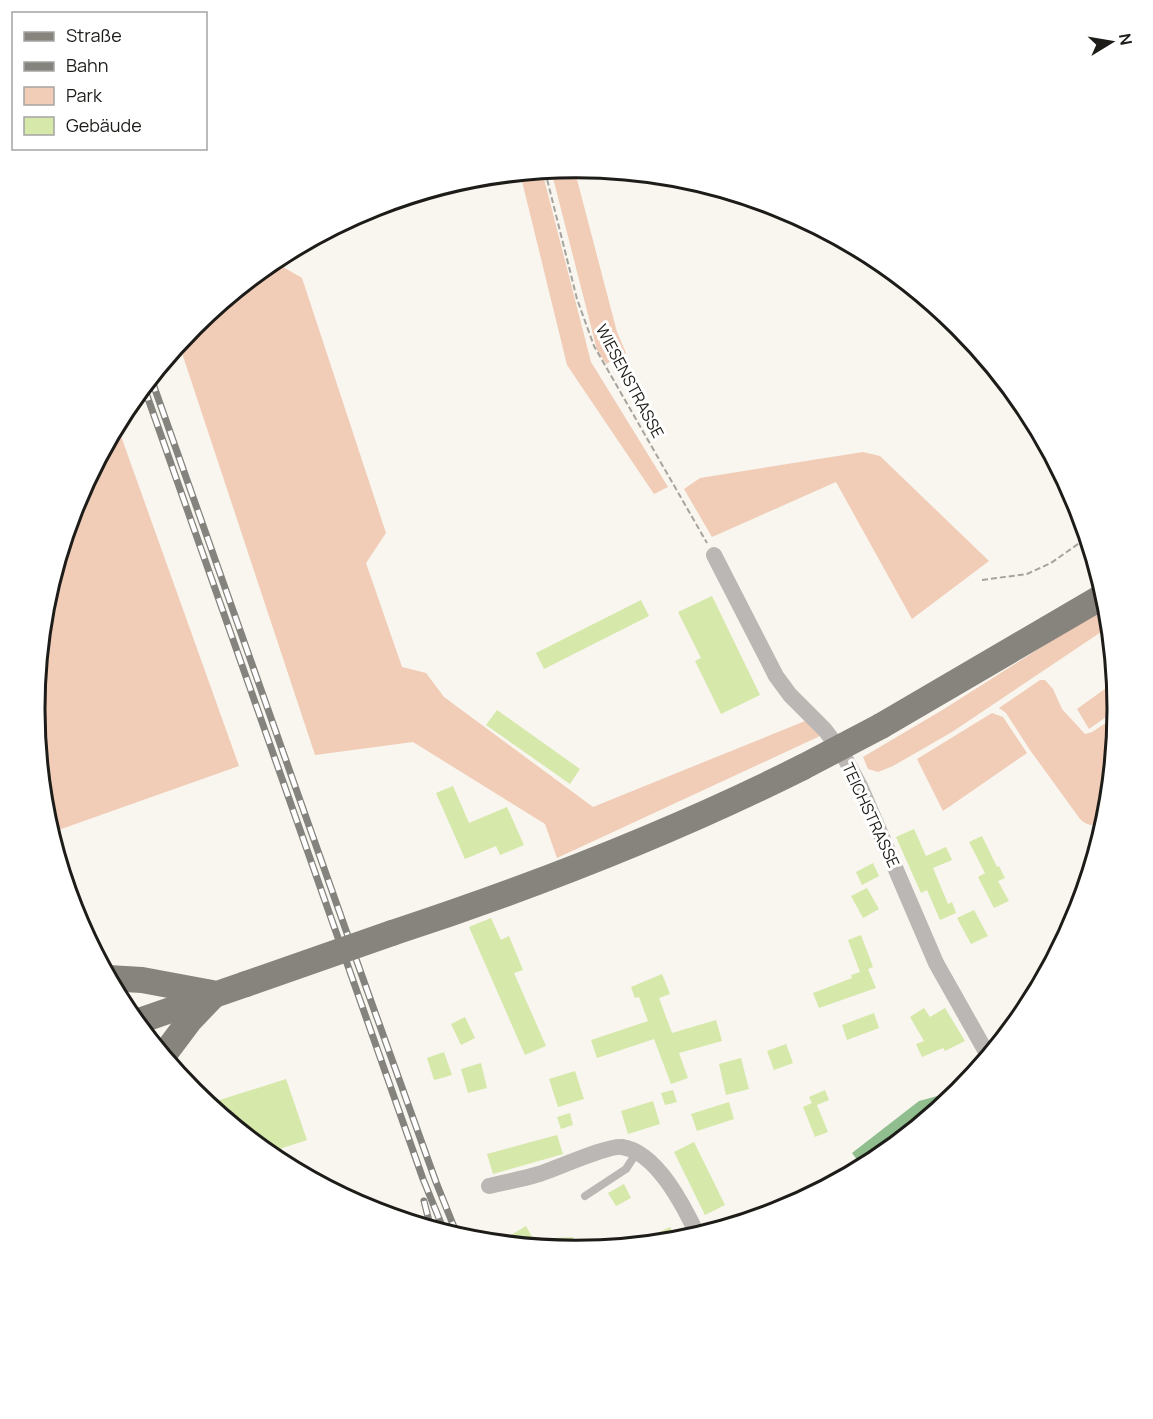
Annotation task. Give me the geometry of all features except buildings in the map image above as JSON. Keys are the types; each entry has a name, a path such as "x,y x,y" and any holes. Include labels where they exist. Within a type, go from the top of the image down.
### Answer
{"main road":[{"path":"145,1019 438,918 654,835 760,788 881,726 1097,600"},
{"path":"118,979 215,994"},
{"path":"168,1049 215,994"}],"street":[{"name":"TEICHSTRASSE","path":"714,555 776,676 790,695 825,729 841,751 860,786 936,963 985,1049"},
{"path":"489,1186 536,1175 621,1146 637,1152 673,1188 694,1228"}],"lane":[{"path":"585,1196 626,1168 637,1152"}],"path":[{"name":"WIESENSTRASSE","path":"547,179 577,299 594,346 714,555"},
{"path":"982,580 1027,574 1051,564 1081,542"}],"green space":[{"path":"577,178 617,332 626,353 606,364 597,350 553,179"},
{"path":"544,179 591,362 668,487 654,494 567,365 522,181"},
{"path":"283,267 302,278 386,533 366,563 402,667 426,673 444,697 593,807 805,721 820,736 557,858 545,824 413,742 315,755 182,354 226,310"},
{"path":"121,436 239,766 59,830 50,779 45,709 46,675 55,606 63,572 85,506"},
{"path":"863,452 880,456 989,561 912,619 836,482 712,537 684,489 700,478"},
{"path":"1099,611 1102,632 952,732 893,766 878,772 868,769 863,757 944,709"},
{"path":"1040,680 1045,680 1053,689 1062,709 1085,734 1108,722 1103,779 1095,825 1080,819 1006,713 999,708"},
{"path":"1107,687 1108,716 1089,729 1077,709"},
{"path":"992,713 1003,717 1027,753 943,811 917,759"}],"shaded area":[{"path":"942,1095 900,1131 857,1160 852,1153 919,1101"}],"railway":[{"path":"154,387 367,990 454,1226"},
{"path":"147,397 423,1179 441,1224"},
{"path":"424,1201 429,1220"}]}
